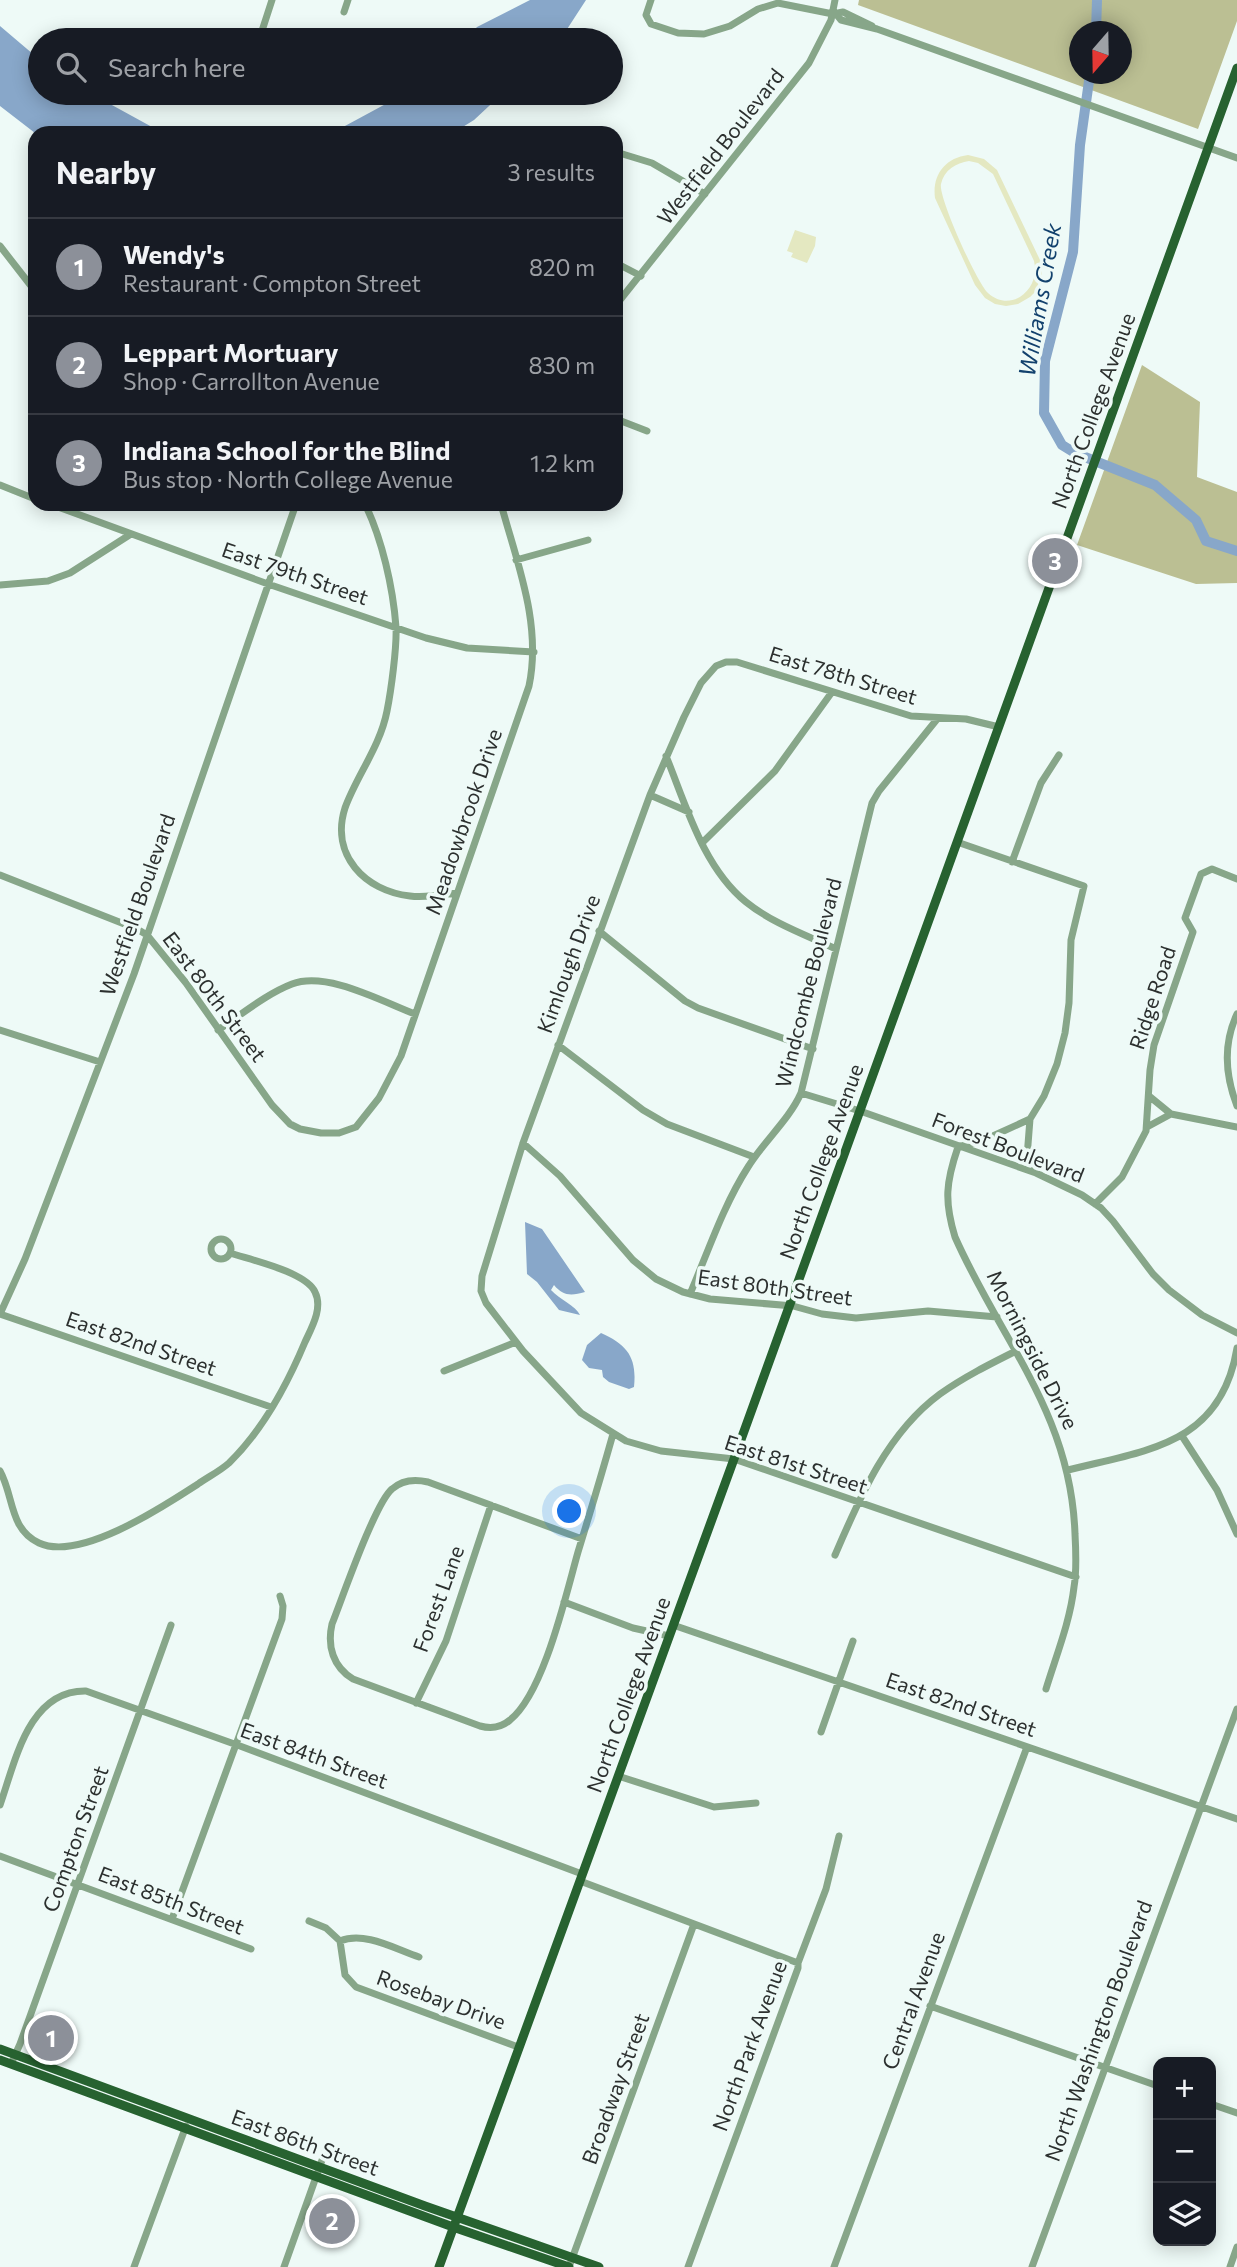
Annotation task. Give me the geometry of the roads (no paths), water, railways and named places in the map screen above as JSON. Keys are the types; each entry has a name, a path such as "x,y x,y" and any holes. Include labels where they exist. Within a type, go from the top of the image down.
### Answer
{"main road":[{"name":"North College Avenue","path":"439,2267 1237,68"},
{"name":"East 86th Street","path":"0,2049 13,2059 318,2172 453,2228 571,2262 599,2267"},
{"name":"East 86th Street","path":"0,2060 13,2059"},
{"name":"East 86th Street","path":"318,2172 456,2217 571,2262"}],"street":[{"path":"263,28 272,0"},
{"path":"344,12 348,0"},
{"path":"651,0 647,9 651,24 669,31 697,35 720,30 774,1 835,15 841,20 877,29 1237,158"},
{"name":"Westfield Boulevard","path":"623,297 809,63 835,15 835,0"},
{"path":"623,154 652,163 705,194"},
{"path":"0,246 28,282"},
{"path":"623,267 641,276"},
{"path":"623,422 647,431"},
{"path":"0,485 28,496"},
{"name":"East 79th Street","path":"69,511 431,640 467,648 534,652"},
{"name":"Westfield Boulevard","path":"0,1314 22,1267 100,1062 294,511"},
{"path":"368,511 382,546 396,628 387,714 377,743 357,780 345,810 341,826 343,845 352,866 377,887 409,896 457,893"},
{"name":"Meadowbrook Drive","path":"347,1131 362,1122 387,1086 399,1062 526,697 534,652 529,610 503,511"},
{"path":"0,585 48,581 70,573 131,534"},
{"path":"516,560 588,540"},
{"name":"East 78th Street","path":"719,664 737,662 911,716 966,719 999,727"},
{"name":"Kimlough Drive","path":"481,1289 482,1276 523,1143 650,795 693,697 708,673 719,664"},
{"path":"703,842 775,771 832,692"},
{"name":"Windcombe Boulevard","path":"690,1294 734,1191 754,1157 801,1093 873,802 938,718"},
{"path":"1012,862 1041,783 1059,755"},
{"path":"666,756 703,842 725,881 767,916 836,949"},
{"path":"650,795 689,812"},
{"path":"957,842 1084,886 1072,934 1068,1011 1062,1048 1046,1091 1030,1119 1027,1157 1036,1173"},
{"name":"Ridge Road","path":"1095,1204 1125,1173 1147,1127 1154,1045 1193,932 1185,918 1201,874 1212,869 1237,878"},
{"name":"East 80th Street","path":"0,874 146,935 186,983 263,1093 290,1124 311,1132 347,1131"},
{"path":"599,930 685,1001 813,1049"},
{"path":"218,1030 286,987 311,980 331,982 415,1014"},
{"path":"1237,1014 1230,1034 1227,1056 1228,1080 1237,1106"},
{"path":"0,1030 100,1062"},
{"path":"558,1045 643,1110 667,1124 754,1157"},
{"name":"Forest Boulevard","path":"801,1093 860,1111 1060,1183 1095,1204 1113,1221 1153,1274 1169,1290 1202,1315 1237,1333"},
{"path":"1149,1096 1171,1114 1237,1127"},
{"path":"1147,1127 1171,1114"},
{"path":"958,1147 984,1140 1030,1119"},
{"name":"East 80th Street","path":"523,1143 560,1176 633,1260 656,1279 690,1294 856,1318 928,1311 998,1317"},
{"name":"Morningside Drive","path":"958,1147 948,1179 949,1219 958,1245 1049,1415 1068,1470 1075,1524 1076,1577 1067,1622 1045,1689"},
{"path":"0,1471 20,1528 39,1543 63,1547 128,1527 228,1464 271,1407 296,1363 317,1314 318,1304 315,1292 300,1278 230,1253"},
{"name":"East 81st Street","path":"481,1289 486,1303 516,1342 576,1409 613,1434 652,1450 734,1459 1076,1577"},
{"name":"East 82nd Street","path":"0,1314 271,1407"},
{"path":"444,1371 516,1342"},
{"path":"1068,1470 1152,1448 1182,1436 1203,1420 1219,1399 1229,1377 1237,1348"},
{"path":"835,1555 890,1446 919,1412 957,1382 1016,1351"},
{"path":"582,1539 428,1482 404,1482 384,1497 334,1617 330,1641 335,1660 341,1671 353,1679 480,1727 500,1726 516,1715 535,1683 548,1652 564,1602 613,1434"},
{"path":"1182,1436 1217,1490 1237,1534"},
{"name":"Forest Lane","path":"416,1703 446,1641 491,1505"},
{"path":"172,1919 282,1619 283,1606 280,1596"},
{"path":"564,1602 633,1628 669,1636"},
{"name":"Compton Street","path":"13,2059 171,1625"},
{"name":"East 82nd Street","path":"673,1625 1237,1819"},
{"path":"821,1732 853,1641"},
{"name":"East 84th Street","path":"0,1805 28,1728 36,1714 65,1695 78,1691 92,1693 236,1745 798,1963"},
{"name":"North Washington Boulevard","path":"1032,2267 1237,1709"},
{"name":"Central Avenue","path":"834,2267 1027,1747"},
{"path":"618,1776 714,1807 755,1803"},
{"name":"North Park Avenue","path":"688,2267 826,1889 839,1836"},
{"name":"East 85th Street","path":"0,1856 251,1949"},
{"path":"309,1921 326,1928 340,1941 363,1937 419,1957"},
{"name":"Broadway Street","path":"571,2262 694,1924"},
{"name":"Rosebay Drive","path":"340,1941 345,1975 356,1987 518,2047"},
{"path":"930,2006 1153,2084"},
{"path":"1216,2106 1237,2113"},
{"path":"134,2267 186,2123"},
{"path":"284,2267 326,2149"},
{"path":"1230,2267 1237,2247"}],"water":[{"path":"530,0 586,0 568,28 477,27"},
{"path":"0,26 28,50 28,105 112,105 150,126 28,128 0,106"},
{"path":"384,105 490,105 464,126 345,126"},
{"path":"525,1222 542,1229 585,1292 568,1294 554,1285 551,1290 580,1315 559,1310 537,1282 527,1274"},
{"path":"601,1333 618,1342 629,1354 634,1368 634,1387 629,1389 609,1382 603,1377 602,1370 589,1368 582,1360 587,1345"}],"waterway":[{"name":"Williams Creek","path":"1096,21 1097,0"},
{"name":"Williams Creek","path":"1089,84 1080,145 1073,252 1045,361 1044,413 1062,445 1075,453 1155,485 1196,520 1206,541 1237,551"}],"place":[{"name":"Indiana School for the Blind","path":"1055,561"},
{"name":"Wendy's","path":"51,2038"},
{"name":"Leppart Mortuary","path":"332,2221"}]}
